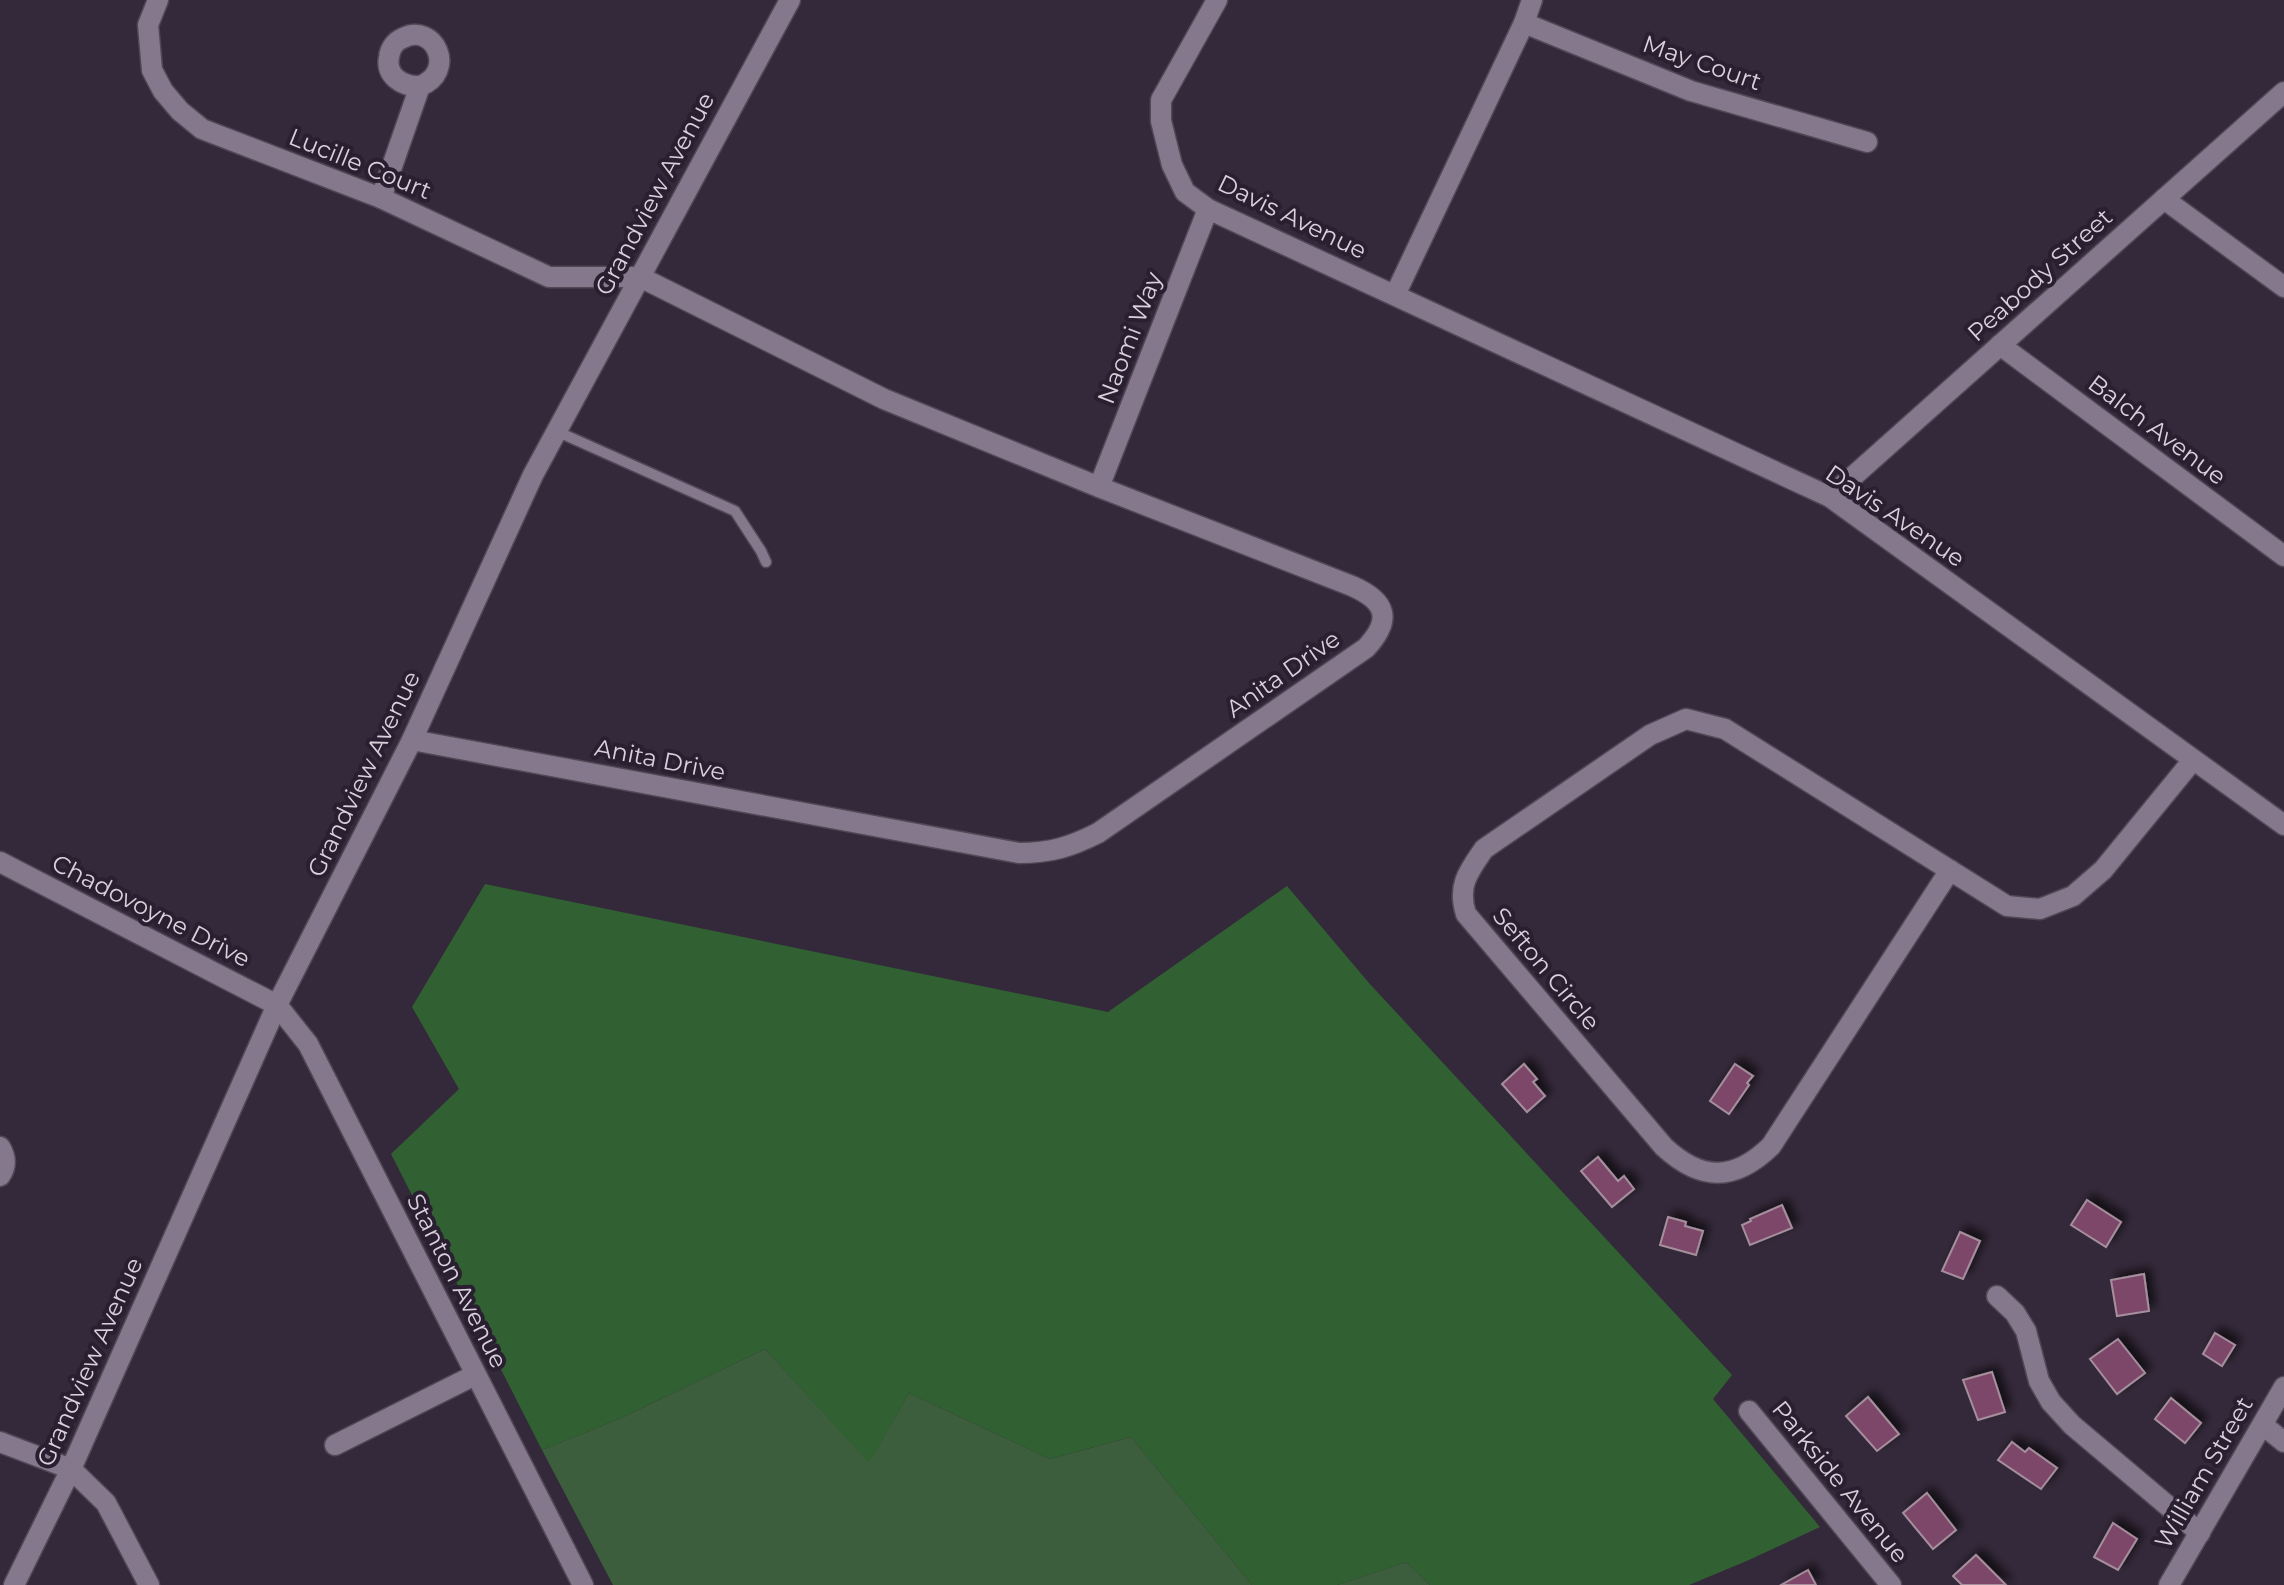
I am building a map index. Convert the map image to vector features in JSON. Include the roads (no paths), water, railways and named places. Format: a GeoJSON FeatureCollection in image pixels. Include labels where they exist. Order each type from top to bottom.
{"type":"FeatureCollection","features":[{"type":"Feature","properties":{"kind":"street","name":"Lucille Court"},"geometry":{"type":"LineString","coordinates":[[158,0],[148,25],[152,70],[163,91],[180,111],[202,129],[381,198],[549,277],[640,277]]}},
{"type":"Feature","properties":{"kind":"street","name":"Grandview Avenue"},"geometry":{"type":"LineString","coordinates":[[14,1585],[71,1469],[277,1005],[412,740],[533,475],[790,0]]}},
{"type":"Feature","properties":{"kind":"street","name":"Davis Avenue"},"geometry":{"type":"LineString","coordinates":[[1217,0],[1161,100],[1161,121],[1172,165],[1185,192],[1208,209],[1830,497],[2284,825]]}},
{"type":"Feature","properties":{"kind":"street"},"geometry":{"type":"LineString","coordinates":[[1395,295],[1524,23],[1532,0]]}},
{"type":"Feature","properties":{"kind":"street","name":"May Court"},"geometry":{"type":"LineString","coordinates":[[1524,23],[1691,91],[1867,142]]}},
{"type":"Feature","properties":{"kind":"street"},"geometry":{"type":"LineString","coordinates":[[381,198],[420,86]]}},
{"type":"Feature","properties":{"kind":"street","name":"Peabody Street"},"geometry":{"type":"LineString","coordinates":[[1830,497],[2284,92]]}},
{"type":"Feature","properties":{"kind":"street"},"geometry":{"type":"LineString","coordinates":[[2164,199],[2284,287]]}},
{"type":"Feature","properties":{"kind":"street","name":"Naomi Way"},"geometry":{"type":"LineString","coordinates":[[1099,487],[1208,209]]}},
{"type":"Feature","properties":{"kind":"street","name":"Anita Drive"},"geometry":{"type":"LineString","coordinates":[[412,740],[1019,853],[1043,853],[1072,847],[1098,833],[1366,648],[1378,634],[1382,621],[1380,605],[1370,594],[884,399],[640,277]]}},
{"type":"Feature","properties":{"kind":"street","name":"Balch Avenue"},"geometry":{"type":"LineString","coordinates":[[2000,345],[2284,556]]}},
{"type":"Feature","properties":{"kind":"street","name":"Sefton Circle"},"geometry":{"type":"LineString","coordinates":[[1950,870],[1771,1146],[1756,1161],[1737,1170],[1715,1174],[1693,1168],[1664,1147],[1466,914],[1461,898],[1469,870],[1484,849],[1650,735],[1686,719],[1725,729],[1950,870],[2007,906],[2040,909],[2073,896],[2103,870],[2193,760]]}},
{"type":"Feature","properties":{"kind":"street","name":"Chadovoyne Drive"},"geometry":{"type":"LineString","coordinates":[[0,862],[277,1005]]}},
{"type":"Feature","properties":{"kind":"street","name":"Stanton Avenue"},"geometry":{"type":"LineString","coordinates":[[277,1005],[308,1044],[583,1585]]}},
{"type":"Feature","properties":{"kind":"street"},"geometry":{"type":"LineString","coordinates":[[0,1147],[5,1164],[0,1176]]}},
{"type":"Feature","properties":{"kind":"street"},"geometry":{"type":"LineString","coordinates":[[1997,1296],[2015,1313],[2026,1331],[2039,1381],[2051,1402],[2072,1425],[2200,1533]]}},
{"type":"Feature","properties":{"kind":"street"},"geometry":{"type":"LineString","coordinates":[[335,1445],[475,1375]]}},
{"type":"Feature","properties":{"kind":"street","name":"William Street"},"geometry":{"type":"LineString","coordinates":[[2169,1585],[2284,1387]]}},
{"type":"Feature","properties":{"kind":"street","name":"Parkside Avenue"},"geometry":{"type":"LineString","coordinates":[[1749,1411],[1891,1585]]}},
{"type":"Feature","properties":{"kind":"street"},"geometry":{"type":"LineString","coordinates":[[2263,1425],[2284,1442]]}},
{"type":"Feature","properties":{"kind":"street"},"geometry":{"type":"LineString","coordinates":[[0,1442],[71,1469],[106,1503],[149,1585]]}},
{"type":"Feature","properties":{"kind":"lane"},"geometry":{"type":"LineString","coordinates":[[556,431],[735,511],[766,562]]}}]}
